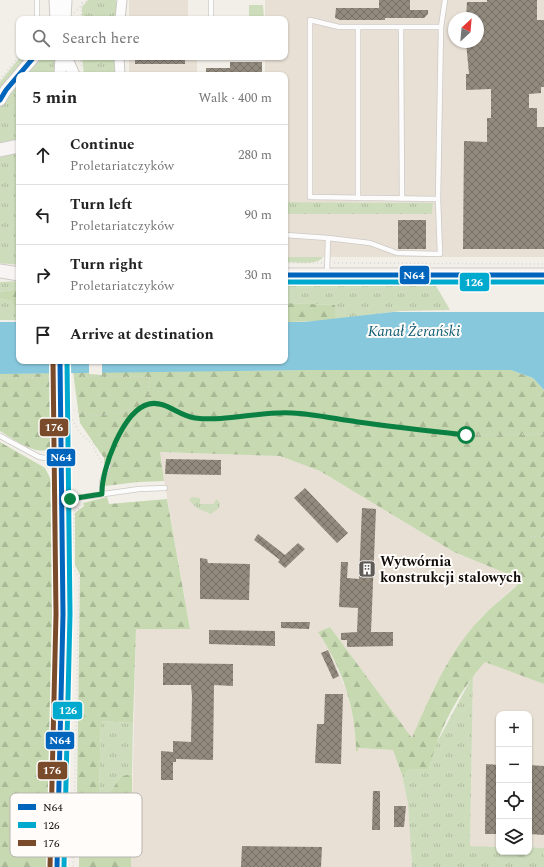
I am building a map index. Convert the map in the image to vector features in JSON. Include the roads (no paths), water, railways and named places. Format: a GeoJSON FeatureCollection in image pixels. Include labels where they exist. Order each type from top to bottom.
{"type":"FeatureCollection","features":[{"type":"Feature","properties":{"kind":"main road"},"geometry":{"type":"LineString","coordinates":[[0,150],[10,146],[16,146]]}},
{"type":"Feature","properties":{"kind":"main road"},"geometry":{"type":"LineString","coordinates":[[288,275],[327,269],[544,275]]}},
{"type":"Feature","properties":{"kind":"main road"},"geometry":{"type":"LineString","coordinates":[[0,271],[16,274]]}},
{"type":"Feature","properties":{"kind":"main road"},"geometry":{"type":"LineString","coordinates":[[0,279],[16,277]]}},
{"type":"Feature","properties":{"kind":"main road"},"geometry":{"type":"LineString","coordinates":[[58,793],[62,614],[61,460],[66,408],[60,364]]}},
{"type":"Feature","properties":{"kind":"main road"},"geometry":{"type":"LineString","coordinates":[[57,857],[57,867]]}},
{"type":"Feature","properties":{"kind":"street"},"geometry":{"type":"LineString","coordinates":[[55,0],[56,16]]}},
{"type":"Feature","properties":{"kind":"street"},"geometry":{"type":"LineString","coordinates":[[66,0],[68,16]]}},
{"type":"Feature","properties":{"kind":"street"},"geometry":{"type":"LineString","coordinates":[[120,16],[122,0]]}},
{"type":"Feature","properties":{"kind":"street"},"geometry":{"type":"LineString","coordinates":[[21,72],[31,60]]}},
{"type":"Feature","properties":{"kind":"street"},"geometry":{"type":"LineString","coordinates":[[60,72],[62,60]]}},
{"type":"Feature","properties":{"kind":"street"},"geometry":{"type":"LineString","coordinates":[[64,60],[77,72]]}},
{"type":"Feature","properties":{"kind":"street"},"geometry":{"type":"LineString","coordinates":[[119,60],[120,72]]}},
{"type":"Feature","properties":{"kind":"street"},"geometry":{"type":"LineString","coordinates":[[0,100],[16,78]]}},
{"type":"Feature","properties":{"kind":"lane"},"geometry":{"type":"LineString","coordinates":[[37,0],[37,16]]}},
{"type":"Feature","properties":{"kind":"lane"},"geometry":{"type":"LineString","coordinates":[[211,0],[211,16]]}},
{"type":"Feature","properties":{"kind":"lane"},"geometry":{"type":"LineString","coordinates":[[288,235],[370,243],[397,253],[440,254],[438,199],[441,27],[445,0]]}},
{"type":"Feature","properties":{"kind":"lane"},"geometry":{"type":"LineString","coordinates":[[438,199],[310,197],[310,20],[339,27],[441,27]]}},
{"type":"Feature","properties":{"kind":"lane"},"geometry":{"type":"LineString","coordinates":[[358,27],[358,198]]}},
{"type":"Feature","properties":{"kind":"lane"},"geometry":{"type":"LineString","coordinates":[[401,27],[402,199]]}},
{"type":"Feature","properties":{"kind":"lane"},"geometry":{"type":"LineString","coordinates":[[327,269],[328,238]]}},
{"type":"Feature","properties":{"kind":"lane"},"geometry":{"type":"LineString","coordinates":[[0,436],[38,457],[61,460]]}},
{"type":"Feature","properties":{"kind":"lane"},"geometry":{"type":"LineString","coordinates":[[102,494],[102,482],[108,465]]}},
{"type":"Feature","properties":{"kind":"lane"},"geometry":{"type":"LineString","coordinates":[[62,500],[139,489],[165,488]]}},
{"type":"Feature","properties":{"kind":"water","name":"Kanał Żerański"},"geometry":{"type":"Polygon","coordinates":[[[393,312],[544,312],[544,390],[533,378],[511,370],[308,370],[0,374],[0,322],[16,322],[16,364],[288,364],[288,322],[304,322],[393,312]]]}},
{"type":"Feature","properties":{"kind":"place","name":"Wytwórnia konstrukcji stalowych"},"geometry":{"type":"Point","coordinates":[367,569]}}]}
